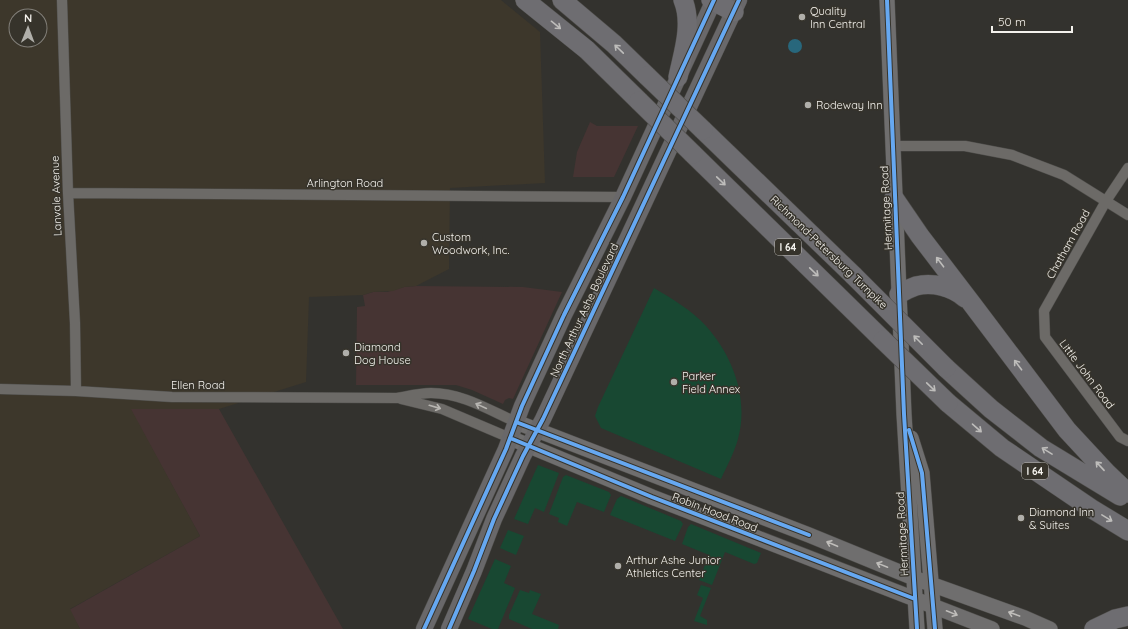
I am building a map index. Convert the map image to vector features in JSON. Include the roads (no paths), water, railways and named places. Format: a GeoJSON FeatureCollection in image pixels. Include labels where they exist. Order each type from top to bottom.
{"type":"FeatureCollection","features":[{"type":"Feature","properties":{"kind":"highway","name":"I 64"},"geometry":{"type":"LineString","coordinates":[[525,0],[587,50],[948,403],[1002,448],[1092,509],[1128,531]]}},
{"type":"Feature","properties":{"kind":"highway","name":"Richmond-Petersburg Turnpike"},"geometry":{"type":"LineString","coordinates":[[562,0],[614,44],[853,275],[946,368],[991,409],[1041,448],[1128,501]]}},
{"type":"Feature","properties":{"kind":"highway"},"geometry":{"type":"LineString","coordinates":[[678,77],[685,41],[687,19],[686,7],[683,0]]}},
{"type":"Feature","properties":{"kind":"highway"},"geometry":{"type":"LineString","coordinates":[[894,198],[920,236],[1068,430],[1106,472],[1128,493]]}},
{"type":"Feature","properties":{"kind":"highway"},"geometry":{"type":"LineString","coordinates":[[899,294],[916,286],[937,286],[958,292],[972,304]]}},
{"type":"Feature","properties":{"kind":"highway"},"geometry":{"type":"LineString","coordinates":[[1094,629],[1115,619],[1128,616]]}},
{"type":"Feature","properties":{"kind":"main road","name":"Hermitage Road"},"geometry":{"type":"LineString","coordinates":[[887,0],[904,414],[917,629]]}},
{"type":"Feature","properties":{"kind":"main road","name":"North Arthur Ashe Boulevard"},"geometry":{"type":"LineString","coordinates":[[424,629],[510,438],[522,406],[564,315],[623,197],[678,77],[726,3]]}},
{"type":"Feature","properties":{"kind":"main road","name":"North Arthur Ashe Boulevard"},"geometry":{"type":"LineString","coordinates":[[449,629],[494,519],[528,446],[544,418],[593,312],[726,3]]}},
{"type":"Feature","properties":{"kind":"main road"},"geometry":{"type":"LineString","coordinates":[[593,312],[603,274],[629,215],[627,202],[623,197]]}},
{"type":"Feature","properties":{"kind":"main road","name":"Hermitage Road"},"geometry":{"type":"LineString","coordinates":[[904,414],[922,473],[935,629]]}},
{"type":"Feature","properties":{"kind":"main road","name":"Robin Hood Road"},"geometry":{"type":"LineString","coordinates":[[516,422],[809,534],[914,578],[1025,618],[1050,629]]}},
{"type":"Feature","properties":{"kind":"main road","name":"Robin Hood Road"},"geometry":{"type":"LineString","coordinates":[[510,438],[652,496],[915,599],[934,605],[992,629]]}},
{"type":"Feature","properties":{"kind":"main road"},"geometry":{"type":"LineString","coordinates":[[652,496],[671,497],[702,508],[712,509],[722,501]]}},
{"type":"Feature","properties":{"kind":"street","name":"Lanvale Avenue"},"geometry":{"type":"LineString","coordinates":[[62,0],[68,193],[75,323],[76,391]]}},
{"type":"Feature","properties":{"kind":"street"},"geometry":{"type":"LineString","coordinates":[[892,146],[965,146],[1012,154],[1064,175],[1128,215]]}},
{"type":"Feature","properties":{"kind":"street","name":"Chatham Road"},"geometry":{"type":"LineString","coordinates":[[1045,337],[1044,311],[1106,201],[1128,168]]}},
{"type":"Feature","properties":{"kind":"street","name":"Arlington Road"},"geometry":{"type":"LineString","coordinates":[[68,193],[623,197]]}},
{"type":"Feature","properties":{"kind":"street","name":"Little John Road"},"geometry":{"type":"LineString","coordinates":[[1045,337],[1120,438],[1128,441]]}},
{"type":"Feature","properties":{"kind":"street","name":"Ellen Road"},"geometry":{"type":"LineString","coordinates":[[0,389],[76,391],[172,397],[397,398],[429,393],[449,395],[468,400],[516,422]]}},
{"type":"Feature","properties":{"kind":"street","name":"Ellen Road"},"geometry":{"type":"LineString","coordinates":[[397,398],[442,409],[510,438]]}},
{"type":"Feature","properties":{"kind":"water"},"geometry":{"type":"Polygon","coordinates":[[[792,39],[798,39],[802,43],[802,49],[798,53],[792,53],[788,49],[788,43],[792,39]]]}},
{"type":"Feature","properties":{"kind":"place","name":"Quality Inn Central"},"geometry":{"type":"Point","coordinates":[802,17]}},
{"type":"Feature","properties":{"kind":"place","name":"Rodeway Inn"},"geometry":{"type":"Point","coordinates":[808,105]}},
{"type":"Feature","properties":{"kind":"place","name":"Custom Woodwork, Inc."},"geometry":{"type":"Point","coordinates":[424,243]}},
{"type":"Feature","properties":{"kind":"place","name":"Diamond Dog House"},"geometry":{"type":"Point","coordinates":[346,353]}},
{"type":"Feature","properties":{"kind":"place","name":"Parker Field Annex"},"geometry":{"type":"Point","coordinates":[674,382]}},
{"type":"Feature","properties":{"kind":"place","name":"Diamond Inn & Suites"},"geometry":{"type":"Point","coordinates":[1021,518]}},
{"type":"Feature","properties":{"kind":"place","name":"Arthur Ashe Junior Athletics Center"},"geometry":{"type":"Point","coordinates":[618,566]}}]}
